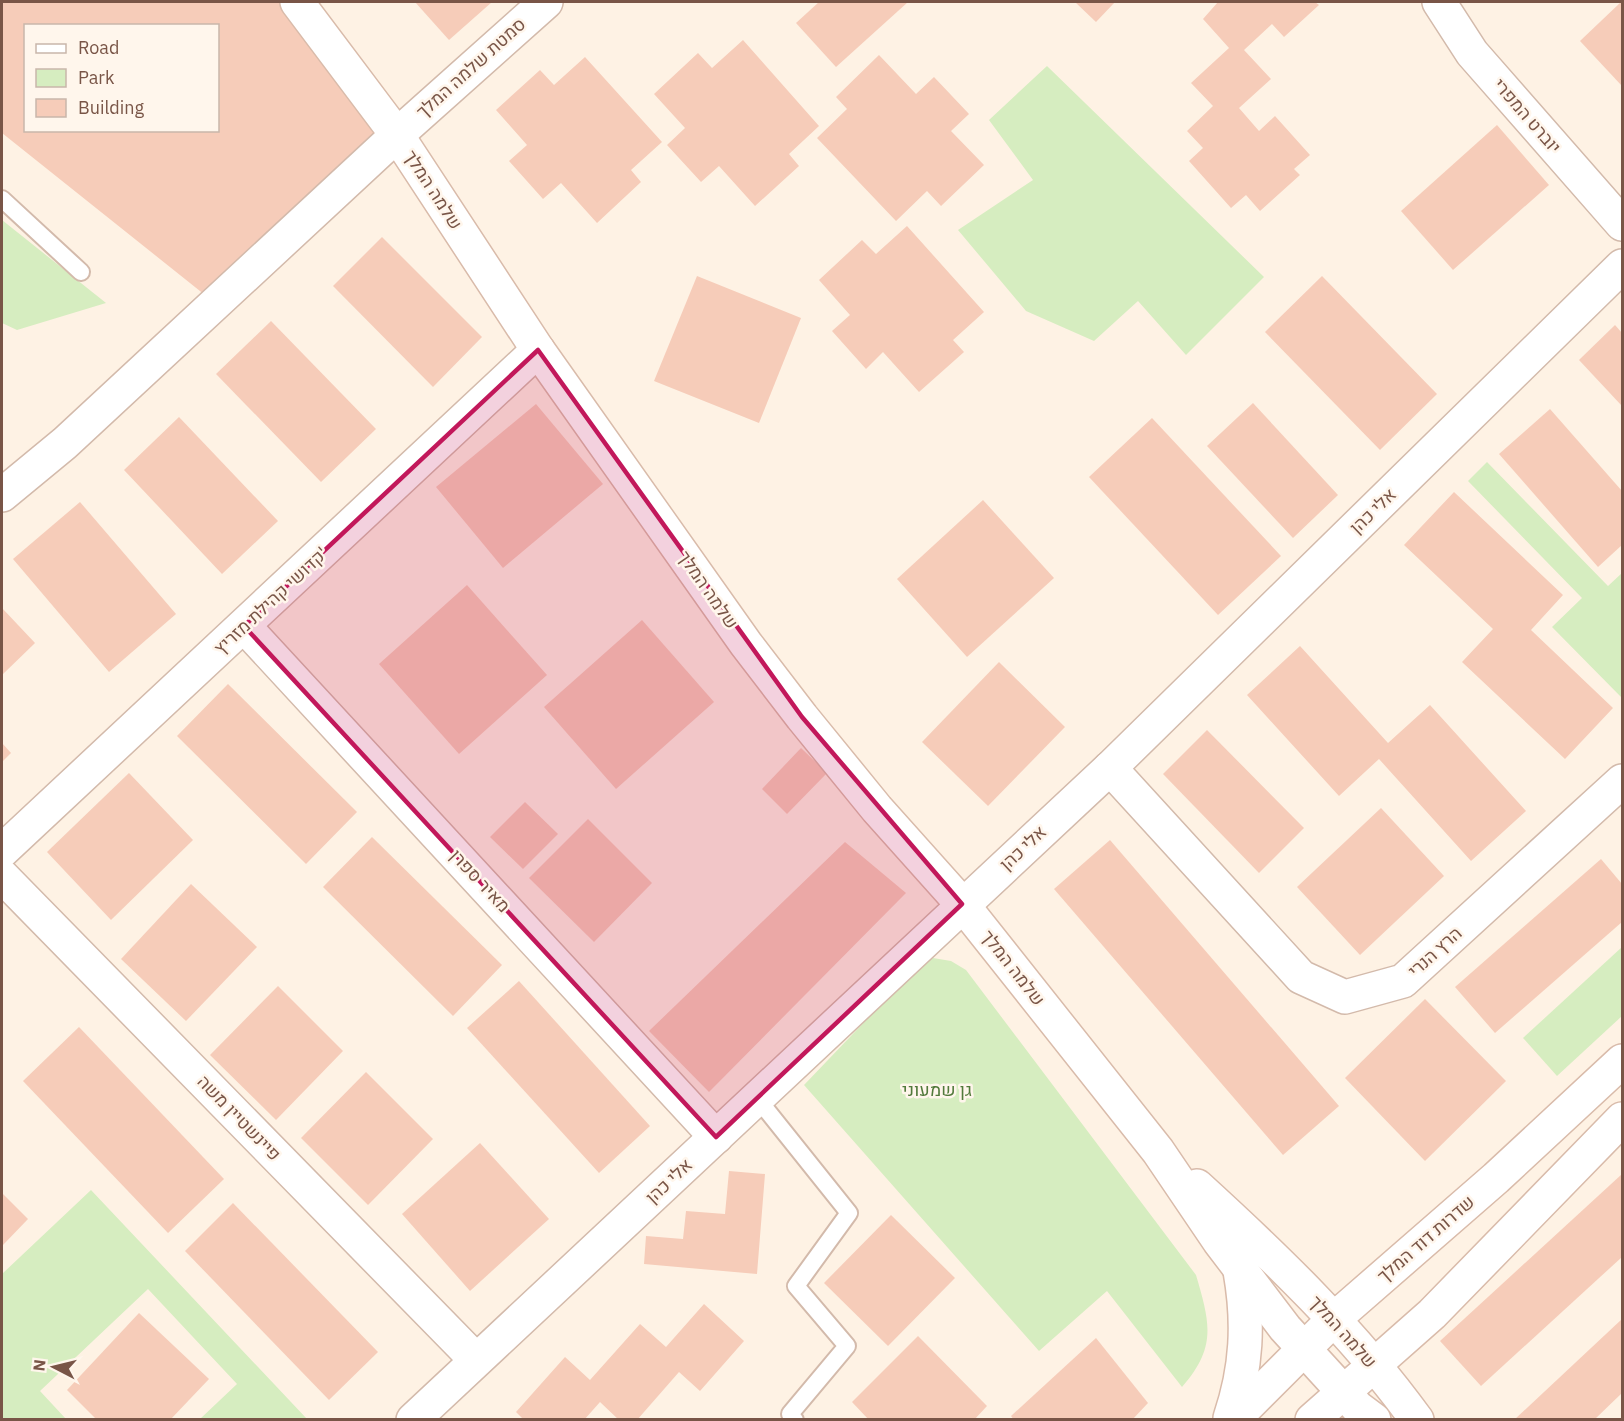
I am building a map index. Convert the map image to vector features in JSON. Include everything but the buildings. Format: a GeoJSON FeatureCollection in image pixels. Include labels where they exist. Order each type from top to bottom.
{"type":"FeatureCollection","features":[{"type":"Feature","properties":{"kind":"street","name":"שלמה המלך"},"geometry":{"type":"LineString","coordinates":[[297,2],[397,135],[538,350],[746,644],[877,809],[962,904],[1158,1151],[1239,1269],[1303,1349],[1343,1392],[1374,1419]]}},
{"type":"Feature","properties":{"kind":"street","name":"סמטת שלמה המלך"},"geometry":{"type":"LineString","coordinates":[[2,495],[65,443],[397,135],[546,2]]}},
{"type":"Feature","properties":{"kind":"street","name":"יוברט המפרי"},"geometry":{"type":"LineString","coordinates":[[1439,2],[1472,53],[1623,224]]}},
{"type":"Feature","properties":{"kind":"street","name":"אלי כהן"},"geometry":{"type":"LineString","coordinates":[[413,1419],[1110,768],[1623,266]]}},
{"type":"Feature","properties":{"kind":"street","name":"קדושי קהילת מזריץ'"},"geometry":{"type":"LineString","coordinates":[[2,851],[538,350]]}},
{"type":"Feature","properties":{"kind":"street","name":"מאיר ספרן"},"geometry":{"type":"LineString","coordinates":[[244,626],[716,1137]]}},
{"type":"Feature","properties":{"kind":"street","name":"הרץ הנרי"},"geometry":{"type":"LineString","coordinates":[[1110,768],[1301,977],[1345,997],[1403,981],[1623,781]]}},
{"type":"Feature","properties":{"kind":"street","name":"פיינשטיין משה"},"geometry":{"type":"LineString","coordinates":[[2,876],[476,1360]]}},
{"type":"Feature","properties":{"kind":"street","name":"שדרות דוד המלך"},"geometry":{"type":"LineString","coordinates":[[1231,1419],[1333,1320],[1455,1214],[1623,1061]]}},
{"type":"Feature","properties":{"kind":"street"},"geometry":{"type":"LineString","coordinates":[[1312,1419],[1458,1288],[1623,1119]]}},
{"type":"Feature","properties":{"kind":"street","name":"שלמה המלך"},"geometry":{"type":"LineString","coordinates":[[1158,1151],[1246,1231],[1333,1320],[1417,1419]]}},
{"type":"Feature","properties":{"kind":"street"},"geometry":{"type":"LineString","coordinates":[[1231,1419],[1241,1381],[1246,1348],[1245,1298],[1239,1269]]}},
{"type":"Feature","properties":{"kind":"lane"},"geometry":{"type":"LineString","coordinates":[[2,199],[81,272]]}},
{"type":"Feature","properties":{"kind":"lane"},"geometry":{"type":"LineString","coordinates":[[757,1098],[849,1213],[796,1286],[847,1346],[790,1414],[795,1419]]}},
{"type":"Feature","properties":{"kind":"highlighted area"},"geometry":{"type":"Polygon","coordinates":[[[538,350],[802,717],[962,904],[716,1137],[244,626],[538,350]]]}},
{"type":"Feature","properties":{"kind":"green space"},"geometry":{"type":"Polygon","coordinates":[[[1047,66],[1264,277],[1186,355],[1138,301],[1094,341],[1026,311],[958,230],[1033,180],[989,120],[1047,66]]]}},
{"type":"Feature","properties":{"kind":"green space"},"geometry":{"type":"Polygon","coordinates":[[[2,220],[106,303],[17,330],[2,323],[2,220]]]}},
{"type":"Feature","properties":{"kind":"green space"},"geometry":{"type":"Polygon","coordinates":[[[1487,462],[1608,586],[1622,573],[1622,698],[1552,627],[1582,598],[1468,481],[1487,462]]]}},
{"type":"Feature","properties":{"kind":"green space"},"geometry":{"type":"Polygon","coordinates":[[[1622,947],[1622,1016],[1557,1076],[1523,1038],[1622,947]]]}},
{"type":"Feature","properties":{"kind":"green space","name":"גן שמעוני"},"geometry":{"type":"Polygon","coordinates":[[[933,958],[951,961],[966,970],[1196,1275],[1207,1321],[1206,1347],[1193,1373],[1182,1387],[1107,1291],[1039,1351],[804,1085],[917,967],[933,958]]]}},
{"type":"Feature","properties":{"kind":"green space"},"geometry":{"type":"Polygon","coordinates":[[[91,1190],[307,1419],[200,1419],[237,1384],[148,1289],[40,1391],[66,1419],[2,1419],[2,1274],[91,1190]]]}}]}
